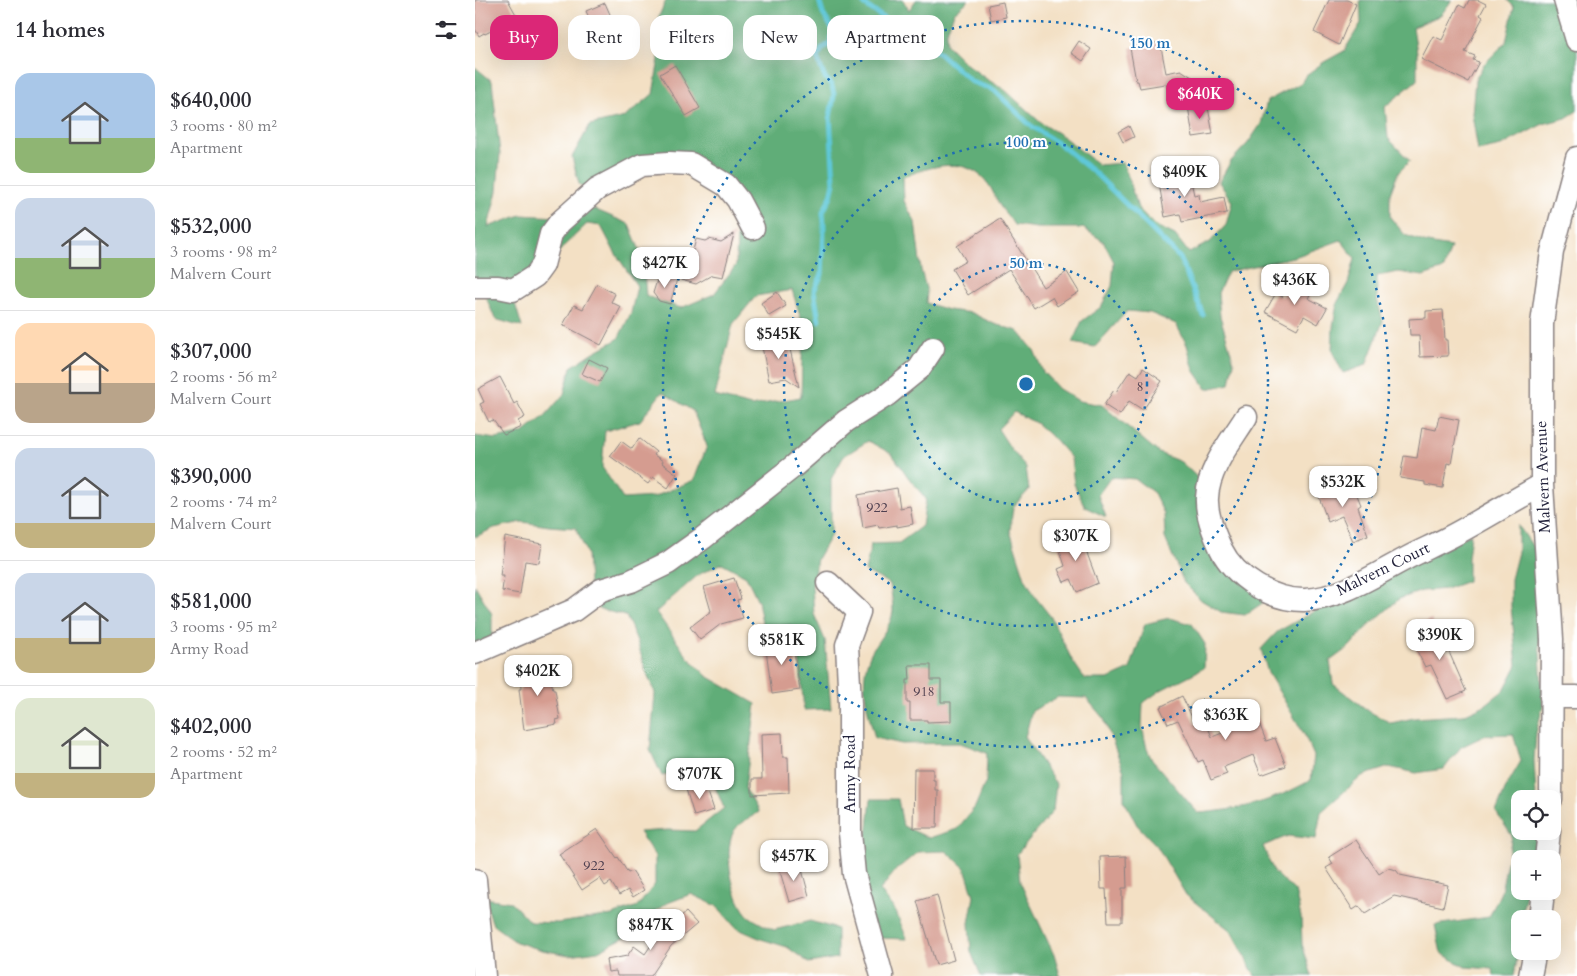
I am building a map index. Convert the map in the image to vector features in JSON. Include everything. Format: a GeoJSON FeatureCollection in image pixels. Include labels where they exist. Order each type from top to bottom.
{"type":"FeatureCollection","features":[{"type":"Feature","properties":{"kind":"street"},"geometry":{"type":"LineString","coordinates":[[1565,0],[1577,40]]}},
{"type":"Feature","properties":{"kind":"street","name":"Malvern Avenue"},"geometry":{"type":"LineString","coordinates":[[1551,790],[1551,630],[1542,485],[1542,324],[1552,252],[1577,158]]}},
{"type":"Feature","properties":{"kind":"street"},"geometry":{"type":"LineString","coordinates":[[475,287],[497,287],[513,290],[535,276],[543,265],[551,234],[560,222],[597,189],[642,165],[691,164],[726,185],[738,200],[753,228]]}},
{"type":"Feature","properties":{"kind":"street"},"geometry":{"type":"LineString","coordinates":[[475,654],[574,610],[601,590],[631,582],[668,563],[703,538],[794,466],[846,421],[887,395],[919,369],[933,348]]}},
{"type":"Feature","properties":{"kind":"street","name":"Malvern Court"},"geometry":{"type":"LineString","coordinates":[[1246,417],[1222,454],[1211,478],[1207,499],[1212,527],[1222,551],[1238,572],[1252,584],[1287,598],[1305,600],[1322,597],[1360,583],[1447,538],[1542,485]]}},
{"type":"Feature","properties":{"kind":"street","name":"Army Road"},"geometry":{"type":"LineString","coordinates":[[828,584],[859,612],[847,645],[850,704],[850,833],[853,874],[883,976]]}},
{"type":"Feature","properties":{"kind":"street"},"geometry":{"type":"LineString","coordinates":[[1551,696],[1577,697]]}},
{"type":"Feature","properties":{"kind":"street"},"geometry":{"type":"LineString","coordinates":[[475,880],[484,976]]}},
{"type":"Feature","properties":{"kind":"street"},"geometry":{"type":"LineString","coordinates":[[1530,976],[1533,960]]}},
{"type":"Feature","properties":{"kind":"green space"},"geometry":{"type":"Polygon","coordinates":[[[666,0],[903,0],[909,10],[916,0],[969,0],[954,13],[946,34],[947,45],[965,63],[1005,90],[1041,123],[1061,135],[1099,165],[1123,163],[1138,208],[1154,225],[1175,235],[1189,253],[1210,242],[1226,225],[1232,202],[1219,182],[1231,161],[1248,143],[1261,124],[1267,101],[1301,83],[1306,75],[1344,51],[1361,23],[1360,0],[1452,0],[1441,15],[1413,27],[1417,53],[1417,80],[1385,107],[1388,138],[1410,161],[1398,173],[1390,194],[1390,217],[1405,235],[1427,243],[1451,247],[1444,269],[1423,276],[1399,272],[1377,276],[1377,299],[1383,321],[1366,365],[1343,373],[1332,351],[1337,303],[1348,283],[1355,259],[1341,240],[1297,256],[1228,272],[1218,293],[1220,316],[1234,362],[1230,384],[1207,389],[1194,370],[1187,345],[1176,324],[1150,313],[1127,311],[1095,347],[1072,343],[1082,321],[1101,307],[1112,286],[1114,262],[1103,241],[1083,228],[1037,228],[1014,225],[1000,206],[989,185],[980,175],[960,166],[949,165],[926,169],[903,177],[904,201],[915,222],[921,270],[927,292],[926,303],[948,310],[972,313],[994,324],[1018,331],[1034,350],[1043,372],[1059,389],[1079,401],[1102,405],[1159,453],[1181,462],[1198,478],[1203,501],[1264,602],[1245,615],[1221,612],[1201,600],[1184,583],[1165,538],[1164,514],[1154,493],[1135,479],[1111,477],[1098,495],[1106,517],[1085,507],[1074,484],[1071,458],[1036,423],[1014,412],[998,429],[1026,467],[1029,490],[1013,507],[1010,531],[1025,578],[1036,598],[1051,617],[1072,660],[1085,679],[1108,679],[1130,669],[1145,624],[1169,618],[1192,624],[1205,644],[1204,668],[1161,690],[1143,703],[1142,726],[1147,749],[1152,760],[1198,813],[1229,810],[1257,803],[1284,794],[1311,780],[1314,756],[1304,734],[1268,673],[1261,649],[1277,632],[1318,609],[1471,534],[1468,581],[1446,589],[1422,591],[1399,599],[1364,630],[1349,647],[1330,661],[1333,684],[1370,712],[1391,723],[1414,718],[1463,715],[1485,705],[1504,690],[1517,665],[1511,607],[1511,579],[1518,552],[1518,525],[1534,548],[1543,706],[1536,733],[1534,760],[1536,790],[1511,790],[1511,834],[1496,812],[1507,785],[1521,761],[1513,734],[1486,735],[1461,747],[1444,769],[1416,773],[1389,767],[1362,776],[1321,812],[1316,839],[1288,836],[1263,846],[1274,872],[1295,891],[1301,917],[1302,944],[1312,976],[1255,976],[1231,931],[1186,895],[1157,846],[1137,825],[1124,800],[1124,772],[1104,719],[1086,698],[1058,697],[1032,711],[1025,737],[1056,784],[1053,811],[1017,854],[1020,882],[1055,957],[1060,976],[981,976],[971,952],[969,923],[974,896],[965,868],[946,851],[918,852],[897,869],[880,890],[896,912],[907,939],[879,938],[868,912],[863,856],[871,799],[898,799],[903,826],[929,838],[957,829],[975,807],[986,781],[987,753],[960,743],[902,744],[875,738],[865,697],[866,665],[892,617],[893,608],[890,584],[865,571],[871,544],[899,543],[922,526],[926,499],[892,454],[868,441],[844,456],[831,479],[831,535],[817,559],[812,586],[814,614],[825,640],[831,709],[804,710],[797,635],[790,625],[763,628],[758,601],[746,576],[722,563],[698,575],[656,612],[687,656],[707,676],[756,704],[745,788],[759,812],[737,827],[732,835],[729,846],[731,874],[738,900],[750,917],[774,930],[810,921],[837,929],[837,958],[809,963],[787,947],[761,939],[736,928],[717,906],[691,894],[665,904],[623,938],[598,951],[569,955],[542,950],[516,942],[493,925],[484,898],[511,902],[530,922],[558,923],[612,915],[638,906],[655,884],[655,856],[639,832],[695,831],[724,808],[713,782],[689,769],[662,776],[650,750],[655,693],[645,669],[637,641],[626,616],[599,609],[589,583],[587,554],[576,528],[522,522],[494,528],[475,537],[475,436],[496,439],[523,433],[545,416],[564,394],[571,367],[618,339],[631,313],[637,286],[614,251],[601,226],[587,224],[514,300],[522,327],[495,319],[484,292],[475,290],[475,67],[492,81],[500,154],[497,191],[488,227],[521,215],[559,217],[594,209],[629,224],[643,258],[646,296],[681,308],[714,294],[736,265],[737,229],[720,197],[690,176],[657,162],[596,200],[579,184],[572,157],[590,125],[625,117],[653,94],[659,60],[733,60],[733,15],[659,15],[666,0]],[[792,290],[756,296],[733,324],[715,396],[751,406],[801,397],[803,325],[792,290]],[[662,392],[640,421],[605,431],[602,467],[623,499],[654,497],[694,480],[707,446],[693,411],[662,392]]]}},
{"type":"Feature","properties":{"kind":"green space"},"geometry":{"type":"Polygon","coordinates":[[[1507,0],[1577,0],[1577,111],[1566,118],[1543,124],[1501,146],[1478,151],[1472,114],[1475,80],[1484,64],[1506,42],[1514,7],[1507,0]]]}},
{"type":"Feature","properties":{"kind":"green space"},"geometry":{"type":"Polygon","coordinates":[[[475,585],[492,614],[492,642],[475,644],[475,585]]]}},
{"type":"Feature","properties":{"kind":"green space"},"geometry":{"type":"Polygon","coordinates":[[[1511,840],[1536,840],[1535,850],[1511,850],[1511,900],[1525,900],[1522,910],[1511,910],[1511,960],[1517,960],[1514,976],[1494,976],[1493,969],[1465,967],[1441,953],[1435,925],[1489,917],[1501,892],[1511,840]]]}},
{"type":"Feature","properties":{"kind":"building"},"geometry":{"type":"Polygon","coordinates":[[[475,0],[508,0],[516,15],[490,15],[490,32],[479,36],[475,29],[475,0]]]}},
{"type":"Feature","properties":{"kind":"building"},"geometry":{"type":"Polygon","coordinates":[[[1329,0],[1347,0],[1356,4],[1339,45],[1314,32],[1329,0]]]}},
{"type":"Feature","properties":{"kind":"building"},"geometry":{"type":"Polygon","coordinates":[[[1469,0],[1478,0],[1486,4],[1480,15],[1483,17],[1465,52],[1475,56],[1473,60],[1479,62],[1468,82],[1421,59],[1433,36],[1442,40],[1459,5],[1465,8],[1469,0]]]}},
{"type":"Feature","properties":{"kind":"building"},"geometry":{"type":"Polygon","coordinates":[[[1003,2],[1006,17],[991,20],[988,5],[1003,2]]]}},
{"type":"Feature","properties":{"kind":"building"},"geometry":{"type":"Polygon","coordinates":[[[605,3],[610,15],[588,15],[586,11],[605,3]]]}},
{"type":"Feature","properties":{"kind":"building"},"geometry":{"type":"Polygon","coordinates":[[[1079,41],[1091,49],[1083,61],[1071,53],[1079,41]]]}},
{"type":"Feature","properties":{"kind":"building"},"geometry":{"type":"Polygon","coordinates":[[[1160,42],[1166,73],[1181,70],[1195,79],[1182,97],[1165,84],[1140,88],[1138,81],[1136,81],[1130,48],[1160,42]]]}},
{"type":"Feature","properties":{"kind":"building"},"geometry":{"type":"Polygon","coordinates":[[[675,65],[700,108],[686,116],[660,74],[675,65]]]}},
{"type":"Feature","properties":{"kind":"building"},"geometry":{"type":"Polygon","coordinates":[[[1207,102],[1213,134],[1193,137],[1188,106],[1207,102]]]}},
{"type":"Feature","properties":{"kind":"building"},"geometry":{"type":"Polygon","coordinates":[[[1129,126],[1134,137],[1123,142],[1118,132],[1129,126]]]}},
{"type":"Feature","properties":{"kind":"building"},"geometry":{"type":"Polygon","coordinates":[[[1174,164],[1177,184],[1191,181],[1194,195],[1199,194],[1200,202],[1224,197],[1227,213],[1182,222],[1180,214],[1165,217],[1156,167],[1174,164]]]}},
{"type":"Feature","properties":{"kind":"building"},"geometry":{"type":"Polygon","coordinates":[[[1000,219],[1043,287],[1067,272],[1079,292],[1057,306],[1052,297],[1034,308],[1009,269],[968,295],[952,269],[966,261],[957,246],[1000,219]]]}},
{"type":"Feature","properties":{"kind":"building"},"geometry":{"type":"Polygon","coordinates":[[[734,234],[723,277],[712,275],[696,284],[681,280],[685,261],[691,258],[696,239],[705,241],[709,239],[721,242],[734,234]]]}},
{"type":"Feature","properties":{"kind":"building"},"geometry":{"type":"Polygon","coordinates":[[[659,274],[677,279],[670,304],[659,301],[653,293],[659,274]]]}},
{"type":"Feature","properties":{"kind":"building"},"geometry":{"type":"Polygon","coordinates":[[[1293,278],[1308,287],[1305,292],[1310,295],[1308,298],[1327,308],[1318,324],[1304,316],[1297,329],[1265,312],[1276,293],[1282,297],[1293,278]]]}},
{"type":"Feature","properties":{"kind":"building"},"geometry":{"type":"Polygon","coordinates":[[[597,284],[615,294],[611,302],[621,307],[601,345],[563,325],[574,305],[583,309],[597,284]]]}},
{"type":"Feature","properties":{"kind":"building"},"geometry":{"type":"Polygon","coordinates":[[[777,292],[786,306],[769,316],[761,303],[777,292]]]}},
{"type":"Feature","properties":{"kind":"building"},"geometry":{"type":"Polygon","coordinates":[[[1443,310],[1448,356],[1420,357],[1419,335],[1410,335],[1409,319],[1426,318],[1426,311],[1443,310]]]}},
{"type":"Feature","properties":{"kind":"building"},"geometry":{"type":"Polygon","coordinates":[[[787,337],[799,387],[786,378],[769,381],[761,342],[787,337]]]}},
{"type":"Feature","properties":{"kind":"building"},"geometry":{"type":"Polygon","coordinates":[[[589,359],[607,368],[600,382],[582,374],[589,359]]]}},
{"type":"Feature","properties":{"kind":"building"},"geometry":{"type":"Polygon","coordinates":[[[1143,368],[1162,381],[1143,410],[1129,401],[1120,415],[1104,405],[1114,390],[1116,392],[1130,371],[1138,376],[1143,368]]]}},
{"type":"Feature","properties":{"kind":"building"},"geometry":{"type":"Polygon","coordinates":[[[500,377],[514,404],[517,402],[525,417],[518,421],[521,427],[504,435],[493,420],[489,422],[480,404],[484,402],[478,389],[500,377]]]}},
{"type":"Feature","properties":{"kind":"building"},"geometry":{"type":"Polygon","coordinates":[[[1439,416],[1459,420],[1451,464],[1447,463],[1443,488],[1425,485],[1425,482],[1400,478],[1404,456],[1417,458],[1422,427],[1436,430],[1439,416]]]}},
{"type":"Feature","properties":{"kind":"building"},"geometry":{"type":"Polygon","coordinates":[[[639,438],[656,452],[654,455],[663,461],[662,463],[677,474],[668,488],[653,477],[648,484],[610,456],[621,441],[632,449],[639,438]]]}},
{"type":"Feature","properties":{"kind":"building"},"geometry":{"type":"Polygon","coordinates":[[[1336,481],[1339,490],[1342,489],[1343,491],[1351,488],[1352,491],[1355,490],[1361,505],[1358,507],[1368,535],[1353,541],[1342,516],[1328,522],[1316,489],[1336,481]]]}},
{"type":"Feature","properties":{"kind":"building"},"geometry":{"type":"Polygon","coordinates":[[[897,488],[900,508],[910,506],[913,524],[879,528],[878,525],[863,528],[858,495],[897,488]]]}},
{"type":"Feature","properties":{"kind":"building"},"geometry":{"type":"Polygon","coordinates":[[[1076,531],[1079,538],[1081,537],[1098,583],[1077,592],[1071,579],[1064,582],[1058,569],[1065,566],[1056,538],[1076,531]]]}},
{"type":"Feature","properties":{"kind":"building"},"geometry":{"type":"Polygon","coordinates":[[[505,537],[542,544],[539,563],[525,561],[520,594],[502,591],[504,576],[500,576],[505,537]]]}},
{"type":"Feature","properties":{"kind":"building"},"geometry":{"type":"Polygon","coordinates":[[[734,578],[741,599],[737,600],[743,618],[721,624],[700,640],[690,627],[711,611],[704,587],[734,578]]]}},
{"type":"Feature","properties":{"kind":"building"},"geometry":{"type":"Polygon","coordinates":[[[1431,619],[1447,653],[1449,652],[1466,691],[1447,699],[1431,665],[1425,667],[1416,649],[1426,644],[1417,625],[1431,619]]]}},
{"type":"Feature","properties":{"kind":"building"},"geometry":{"type":"Polygon","coordinates":[[[792,638],[800,690],[772,694],[765,642],[792,638]]]}},
{"type":"Feature","properties":{"kind":"building"},"geometry":{"type":"Polygon","coordinates":[[[541,661],[543,670],[549,669],[560,719],[556,720],[557,724],[524,730],[519,689],[521,689],[520,674],[525,673],[524,664],[541,661]]]}},
{"type":"Feature","properties":{"kind":"building"},"geometry":{"type":"Polygon","coordinates":[[[909,665],[931,665],[931,680],[941,680],[941,702],[951,702],[951,721],[927,722],[927,720],[910,720],[910,703],[907,703],[907,680],[910,680],[909,665]]]}},
{"type":"Feature","properties":{"kind":"building"},"geometry":{"type":"Polygon","coordinates":[[[1182,696],[1195,724],[1205,720],[1212,737],[1243,725],[1236,708],[1251,702],[1266,741],[1275,738],[1286,766],[1261,775],[1253,755],[1224,767],[1227,774],[1211,780],[1203,760],[1198,762],[1178,720],[1168,724],[1160,707],[1182,696]]]}},
{"type":"Feature","properties":{"kind":"building"},"geometry":{"type":"Polygon","coordinates":[[[782,733],[783,757],[788,757],[789,793],[752,795],[752,779],[762,779],[761,734],[782,733]]]}},
{"type":"Feature","properties":{"kind":"building"},"geometry":{"type":"Polygon","coordinates":[[[914,769],[933,769],[935,790],[938,790],[937,828],[913,828],[914,769]]]}},
{"type":"Feature","properties":{"kind":"building"},"geometry":{"type":"Polygon","coordinates":[[[705,783],[714,810],[694,816],[686,789],[705,783]]]}},
{"type":"Feature","properties":{"kind":"building"},"geometry":{"type":"Polygon","coordinates":[[[597,829],[628,873],[632,871],[644,890],[633,897],[628,890],[619,895],[611,882],[605,886],[600,878],[582,890],[559,854],[597,829]]]}},
{"type":"Feature","properties":{"kind":"building"},"geometry":{"type":"Polygon","coordinates":[[[1356,840],[1379,874],[1388,868],[1396,870],[1400,875],[1448,885],[1443,907],[1394,896],[1365,914],[1359,906],[1353,910],[1326,868],[1333,864],[1329,857],[1356,840]]]}},
{"type":"Feature","properties":{"kind":"building"},"geometry":{"type":"Polygon","coordinates":[[[1126,856],[1127,888],[1122,888],[1122,922],[1108,922],[1106,889],[1101,889],[1100,857],[1126,856]]]}},
{"type":"Feature","properties":{"kind":"building"},"geometry":{"type":"Polygon","coordinates":[[[800,862],[809,896],[789,902],[779,868],[800,862]]]}},
{"type":"Feature","properties":{"kind":"building"},"geometry":{"type":"Polygon","coordinates":[[[937,895],[954,960],[936,965],[917,901],[937,895]]]}},
{"type":"Feature","properties":{"kind":"building"},"geometry":{"type":"Polygon","coordinates":[[[686,912],[697,924],[671,946],[651,976],[617,976],[616,971],[608,972],[606,960],[627,956],[634,946],[645,954],[658,935],[686,912]]]}},
{"type":"Feature","properties":{"kind":"waterway"},"geometry":{"type":"LineString","coordinates":[[819,0],[823,14],[833,30],[830,44],[823,48],[817,57],[824,76],[832,86],[834,95],[830,117],[834,183],[831,196],[823,212],[822,274],[814,291],[819,321]]}},
{"type":"Feature","properties":{"kind":"waterway"},"geometry":{"type":"LineString","coordinates":[[861,0],[865,5],[908,35],[919,50],[937,51],[972,82],[994,90],[1030,125],[1062,146],[1096,174],[1180,258],[1203,315]]}}]}
